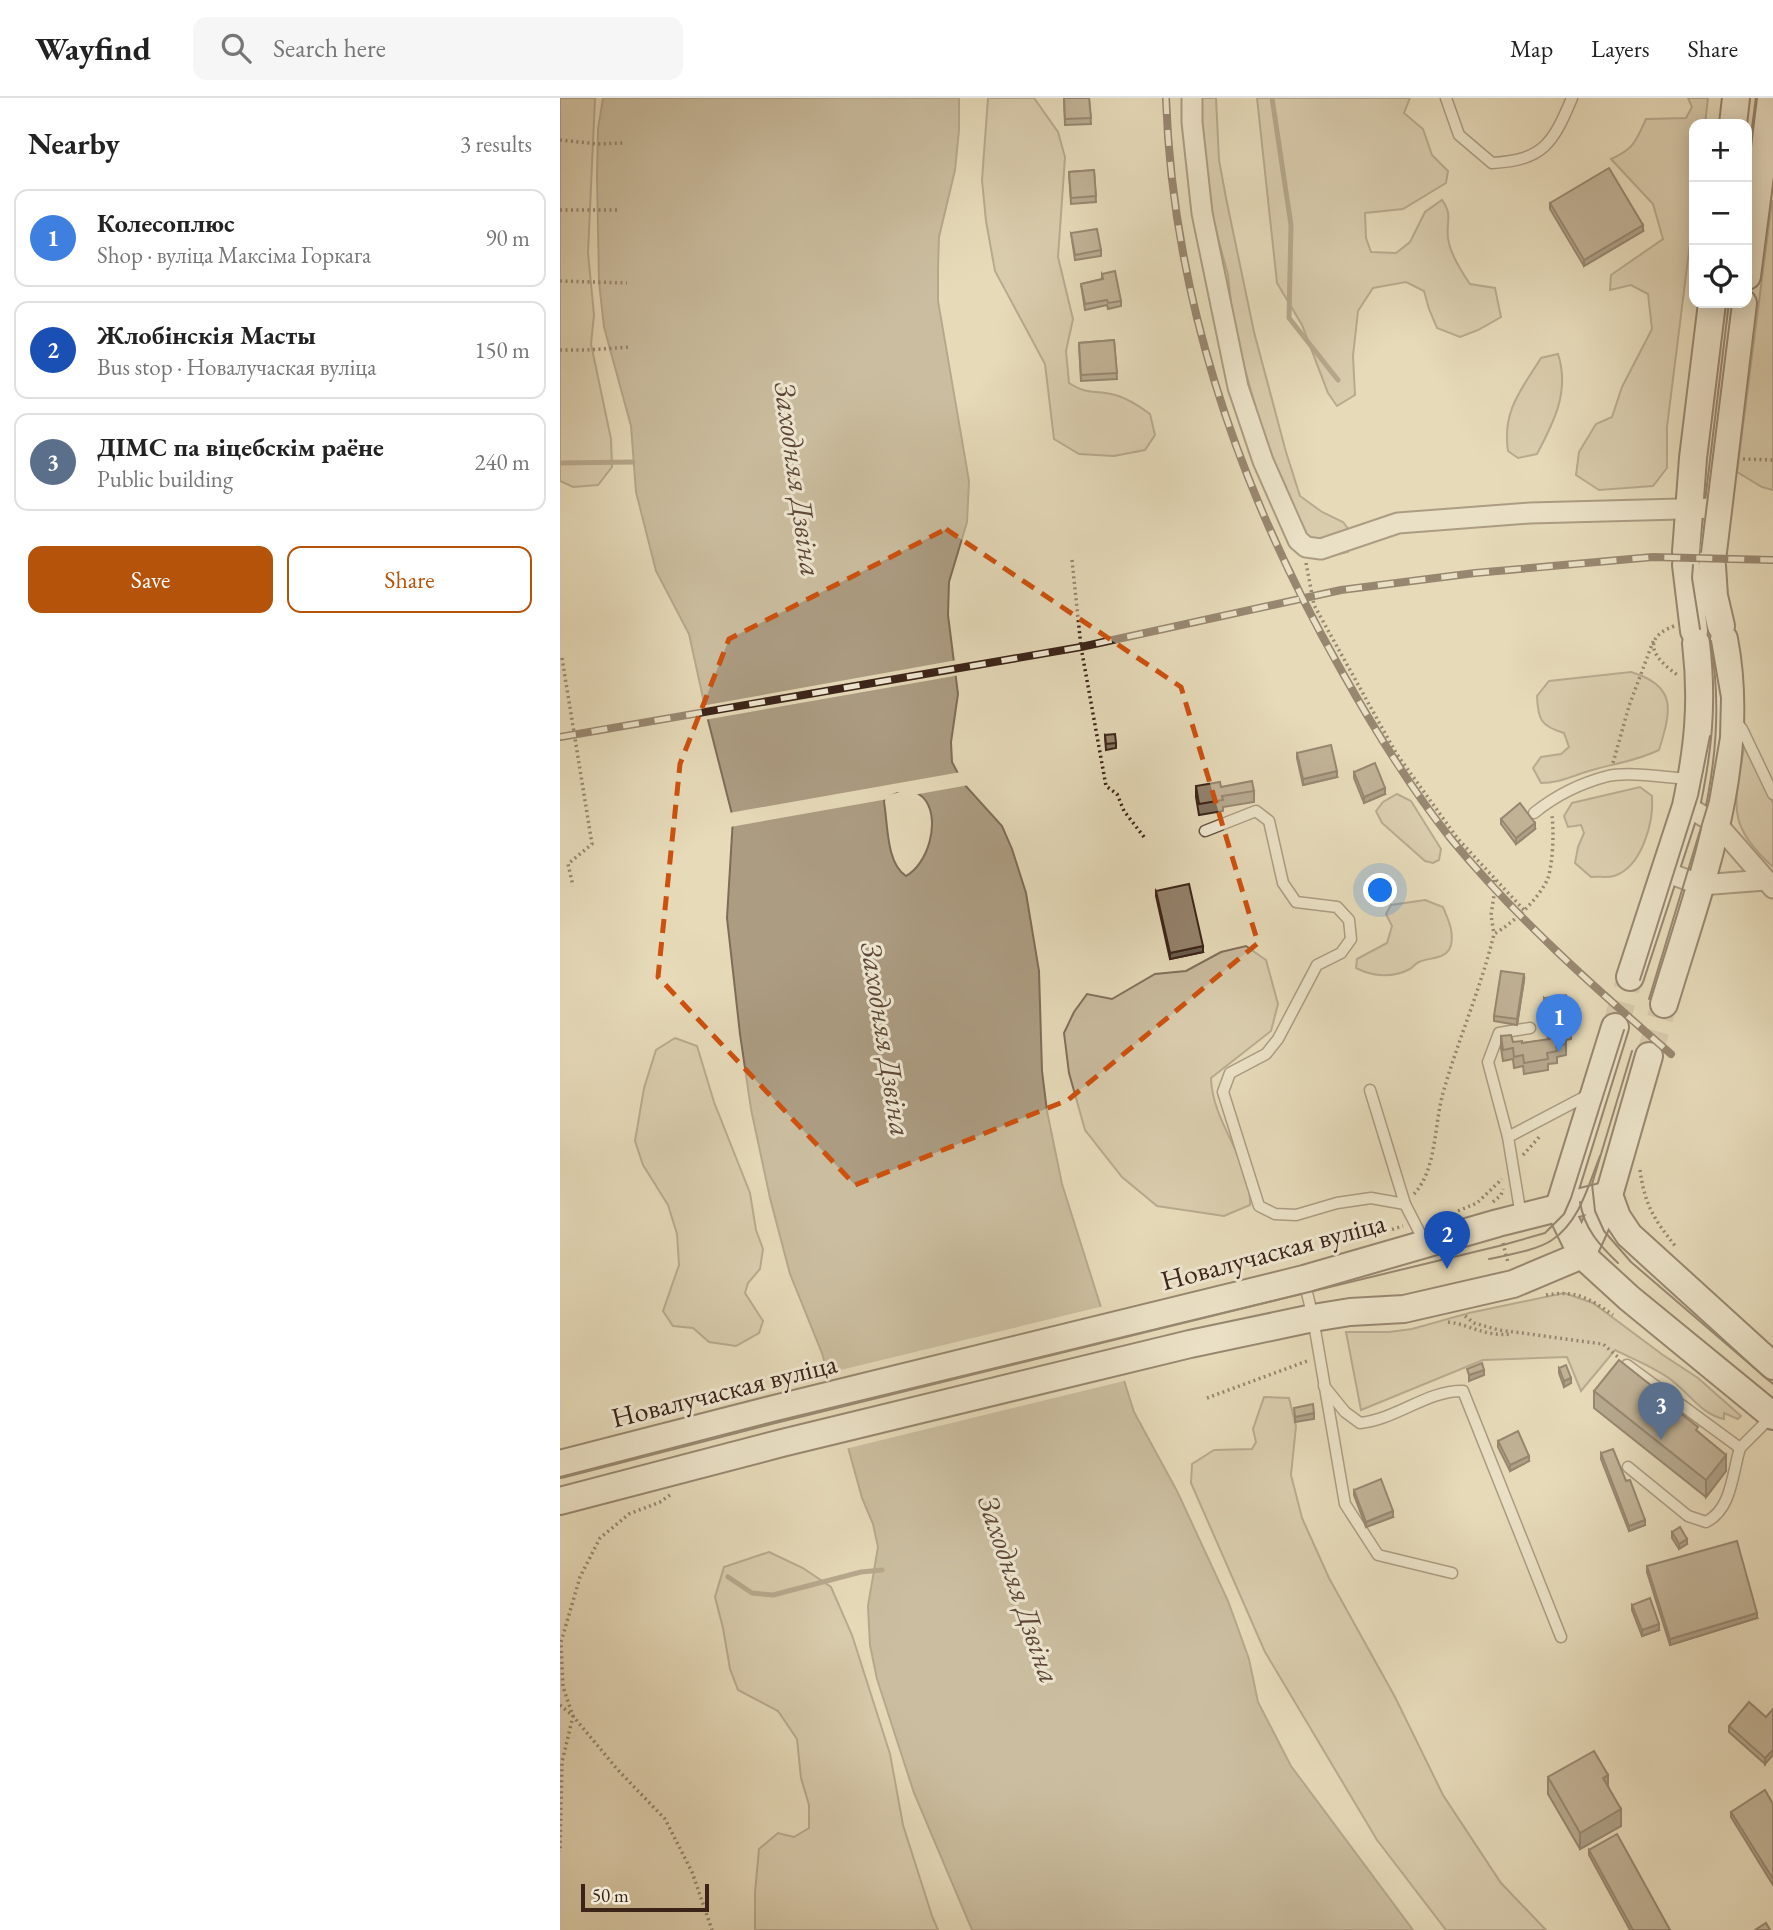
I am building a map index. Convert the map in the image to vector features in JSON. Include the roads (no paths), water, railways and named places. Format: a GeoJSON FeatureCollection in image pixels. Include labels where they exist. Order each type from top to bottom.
{"type":"FeatureCollection","features":[{"type":"Feature","properties":{"kind":"main road"},"geometry":{"type":"LineString","coordinates":[[1734,119],[1736,98]]}},
{"type":"Feature","properties":{"kind":"main road"},"geometry":{"type":"LineString","coordinates":[[1751,245],[1770,98]]}},
{"type":"Feature","properties":{"kind":"main road"},"geometry":{"type":"LineString","coordinates":[[1630,976],[1686,806],[1698,747],[1700,706],[1690,631],[1686,558],[1711,308]]}},
{"type":"Feature","properties":{"kind":"main road"},"geometry":{"type":"LineString","coordinates":[[1664,1003],[1701,885],[1717,824],[1730,757],[1731,694],[1714,596],[1712,559],[1742,308]]}},
{"type":"Feature","properties":{"kind":"main road"},"geometry":{"type":"LineString","coordinates":[[1615,1027],[1559,1207],[1582,1255],[1629,1298],[1773,1416]]}},
{"type":"Feature","properties":{"kind":"main road"},"geometry":{"type":"LineString","coordinates":[[560,1502],[782,1443],[1190,1344],[1313,1318],[1426,1305],[1513,1284],[1582,1255],[1609,1195],[1649,1056]]}},
{"type":"Feature","properties":{"kind":"main road"},"geometry":{"type":"LineString","coordinates":[[1609,1195],[1617,1217],[1629,1235],[1773,1366]]}},
{"type":"Feature","properties":{"kind":"main road","name":"Новалучаская вуліца"},"geometry":{"type":"LineString","coordinates":[[560,1464],[1304,1279],[1425,1243],[1609,1195]]}},
{"type":"Feature","properties":{"kind":"street"},"geometry":{"type":"LineString","coordinates":[[1192,98],[1202,213],[1238,387],[1263,461],[1298,540],[1306,547],[1321,549],[1398,523],[1530,513],[1717,508]]}},
{"type":"Feature","properties":{"kind":"street"},"geometry":{"type":"LineString","coordinates":[[1686,806],[1717,824],[1769,884]]}},
{"type":"Feature","properties":{"kind":"street"},"geometry":{"type":"LineString","coordinates":[[1663,871],[1701,885],[1769,884]]}},
{"type":"Feature","properties":{"kind":"lane"},"geometry":{"type":"LineString","coordinates":[[1446,98],[1459,135],[1492,163],[1518,161],[1544,149],[1560,127],[1572,98]]}},
{"type":"Feature","properties":{"kind":"lane"},"geometry":{"type":"LineString","coordinates":[[1731,715],[1742,729],[1773,794]]}},
{"type":"Feature","properties":{"kind":"lane"},"geometry":{"type":"LineString","coordinates":[[1764,778],[1773,767]]}},
{"type":"Feature","properties":{"kind":"lane"},"geometry":{"type":"LineString","coordinates":[[1534,813],[1550,800],[1609,776],[1691,779]]}},
{"type":"Feature","properties":{"kind":"lane"},"geometry":{"type":"LineString","coordinates":[[1205,831],[1256,811],[1269,821],[1283,883],[1296,902],[1338,907],[1349,920],[1351,939],[1341,953],[1317,965],[1278,1039],[1266,1054],[1230,1073],[1223,1092],[1259,1206],[1275,1214],[1296,1215],[1337,1203],[1371,1198],[1405,1204]]}},
{"type":"Feature","properties":{"kind":"lane"},"geometry":{"type":"LineString","coordinates":[[1522,1217],[1508,1137],[1488,1062],[1499,1033],[1530,1028]]}},
{"type":"Feature","properties":{"kind":"lane"},"geometry":{"type":"LineString","coordinates":[[1370,1090],[1405,1204],[1425,1243]]}},
{"type":"Feature","properties":{"kind":"lane"},"geometry":{"type":"LineString","coordinates":[[1508,1137],[1596,1090]]}},
{"type":"Feature","properties":{"kind":"lane"},"geometry":{"type":"LineString","coordinates":[[1304,1279],[1345,1504],[1378,1555],[1452,1573]]}},
{"type":"Feature","properties":{"kind":"lane"},"geometry":{"type":"LineString","coordinates":[[1627,1365],[1740,1448]]}},
{"type":"Feature","properties":{"kind":"lane"},"geometry":{"type":"LineString","coordinates":[[1324,1385],[1346,1412],[1360,1423],[1379,1421],[1448,1391],[1463,1391],[1561,1637]]}},
{"type":"Feature","properties":{"kind":"lane"},"geometry":{"type":"LineString","coordinates":[[1628,1467],[1688,1516],[1706,1522],[1718,1516],[1728,1495],[1740,1448],[1773,1416]]}},
{"type":"Feature","properties":{"kind":"water","name":"Заходняя Дзвіна"},"geometry":{"type":"Polygon","coordinates":[[[603,98],[959,98],[955,170],[939,237],[938,268],[938,301],[969,481],[967,522],[949,582],[948,615],[958,694],[951,742],[952,762],[963,783],[1002,826],[1026,893],[1039,971],[1042,1071],[1062,1184],[1134,1412],[1177,1491],[1228,1601],[1249,1659],[1258,1702],[1291,1766],[1413,1930],[972,1930],[914,1793],[877,1679],[870,1645],[868,1606],[878,1547],[873,1524],[862,1498],[822,1353],[790,1274],[751,1109],[727,918],[733,818],[689,634],[656,571],[636,492],[631,426],[604,327],[599,282],[598,129],[603,98]],[[907,789],[885,795],[884,802],[891,853],[899,870],[906,876],[926,853],[932,831],[930,810],[926,801],[907,789]]]}},
{"type":"Feature","properties":{"kind":"waterway"},"geometry":{"type":"LineString","coordinates":[[1272,98],[1291,225],[1289,318],[1338,380]]}},
{"type":"Feature","properties":{"kind":"waterway"},"geometry":{"type":"LineString","coordinates":[[560,463],[633,462]]}},
{"type":"Feature","properties":{"kind":"waterway"},"geometry":{"type":"LineString","coordinates":[[728,1577],[752,1593],[773,1595],[861,1572],[882,1570]]}},
{"type":"Feature","properties":{"kind":"tunnel"},"geometry":{"type":"LineString","coordinates":[[1615,1027],[1630,977]]}},
{"type":"Feature","properties":{"kind":"tunnel"},"geometry":{"type":"LineString","coordinates":[[1649,1056],[1664,1004]]}},
{"type":"Feature","properties":{"kind":"tram line"},"geometry":{"type":"LineString","coordinates":[[1752,139],[1757,98]]}},
{"type":"Feature","properties":{"kind":"tram line"},"geometry":{"type":"LineString","coordinates":[[1701,552],[1731,308]]}},
{"type":"Feature","properties":{"kind":"tram line"},"geometry":{"type":"LineString","coordinates":[[1693,565],[1692,578],[1700,629]]}},
{"type":"Feature","properties":{"kind":"tram line"},"geometry":{"type":"LineString","coordinates":[[1649,999],[1709,801],[1720,737],[1721,698],[1711,641]]}},
{"type":"Feature","properties":{"kind":"tram line"},"geometry":{"type":"LineString","coordinates":[[1640,980],[1698,796],[1710,736]]}},
{"type":"Feature","properties":{"kind":"tram line"},"geometry":{"type":"LineString","coordinates":[[560,1477],[777,1421],[1545,1233],[1564,1214],[1571,1198],[1624,1030]]}},
{"type":"Feature","properties":{"kind":"tram line"},"geometry":{"type":"LineString","coordinates":[[1632,1051],[1592,1184],[1595,1211],[1604,1231],[1631,1262],[1773,1384]]}},
{"type":"Feature","properties":{"kind":"tram line"},"geometry":{"type":"LineString","coordinates":[[1489,1259],[1539,1247],[1562,1232],[1582,1202],[1600,1156]]}},
{"type":"Feature","properties":{"kind":"tram line"},"geometry":{"type":"LineString","coordinates":[[1580,1202],[1593,1235],[1618,1263]]}},
{"type":"Feature","properties":{"kind":"railway"},"geometry":{"type":"LineString","coordinates":[[1166,98],[1171,174],[1182,249],[1198,322],[1244,465],[1272,535],[1305,603],[1379,735],[1406,778],[1451,839],[1529,924],[1671,1054]]}},
{"type":"Feature","properties":{"kind":"railway"},"geometry":{"type":"LineString","coordinates":[[560,737],[1081,647],[1341,590],[1475,573],[1653,557],[1773,560]]}},
{"type":"Feature","properties":{"kind":"place","name":"Колесоплюс"},"geometry":{"type":"Point","coordinates":[1559,1052]}},
{"type":"Feature","properties":{"kind":"place","name":"Жлобінскія Масты"},"geometry":{"type":"Point","coordinates":[1447,1269]}},
{"type":"Feature","properties":{"kind":"place","name":"ДІМС па віцебскім раёне"},"geometry":{"type":"Point","coordinates":[1661,1440]}}]}
